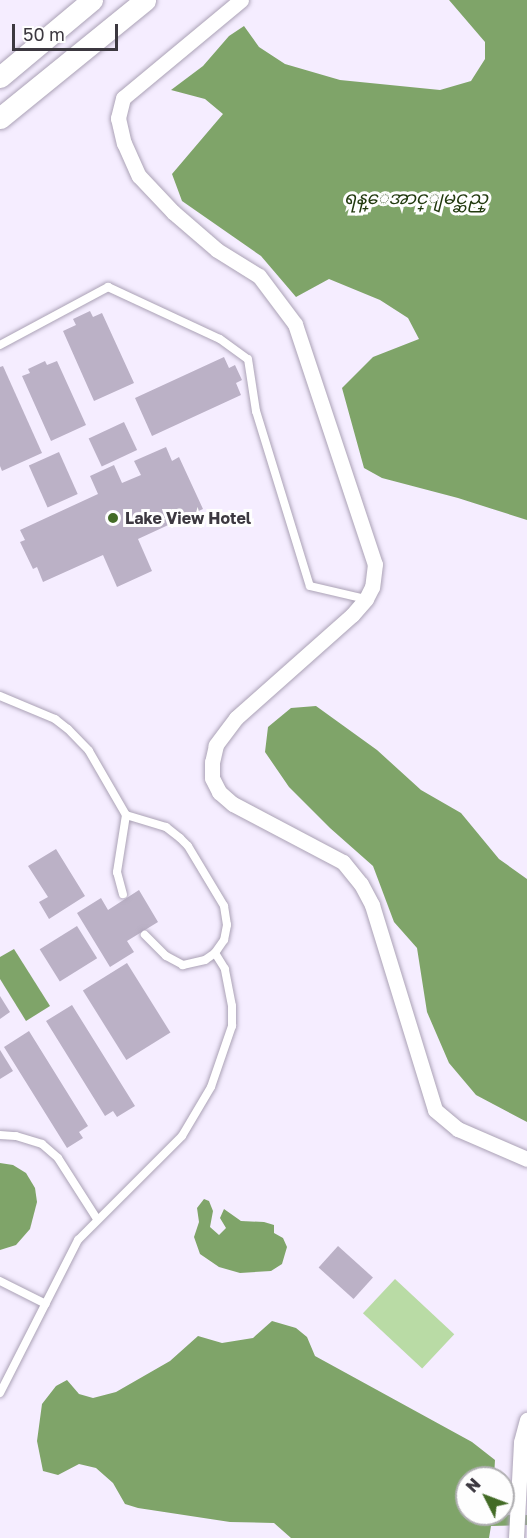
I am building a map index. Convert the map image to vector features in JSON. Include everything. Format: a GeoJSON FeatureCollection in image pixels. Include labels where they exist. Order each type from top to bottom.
{"type":"FeatureCollection","features":[{"type":"Feature","properties":{"kind":"main road"},"geometry":{"type":"LineString","coordinates":[[0,76],[92,0]]}},
{"type":"Feature","properties":{"kind":"main road"},"geometry":{"type":"LineString","coordinates":[[0,118],[146,0]]}},
{"type":"Feature","properties":{"kind":"street"},"geometry":{"type":"LineString","coordinates":[[241,0],[123,98],[118,118],[124,143],[139,176],[173,212],[217,250],[259,276],[295,324],[375,564],[372,587],[352,615],[236,718],[216,745],[212,762],[212,778],[219,792],[233,804],[343,862],[361,884],[372,904],[435,1110],[458,1129],[527,1159]]}},
{"type":"Feature","properties":{"kind":"street"},"geometry":{"type":"LineString","coordinates":[[517,1526],[521,1442],[527,1420]]}},
{"type":"Feature","properties":{"kind":"lane"},"geometry":{"type":"LineString","coordinates":[[0,345],[108,287],[220,339],[248,359],[256,411],[310,586],[366,598]]}},
{"type":"Feature","properties":{"kind":"lane"},"geometry":{"type":"LineString","coordinates":[[0,696],[32,708],[69,729],[89,751],[126,815],[117,872],[123,894]]}},
{"type":"Feature","properties":{"kind":"lane"},"geometry":{"type":"LineString","coordinates":[[126,815],[166,827],[188,846],[224,906],[225,933],[215,953],[205,960],[183,964],[166,956],[145,935]]}},
{"type":"Feature","properties":{"kind":"lane"},"geometry":{"type":"LineString","coordinates":[[0,1393],[68,1257],[98,1219],[182,1136],[211,1087],[224,1055],[232,1016],[225,969],[215,953]]}},
{"type":"Feature","properties":{"kind":"lane"},"geometry":{"type":"LineString","coordinates":[[0,1135],[16,1136],[42,1144],[58,1158],[98,1219]]}},
{"type":"Feature","properties":{"kind":"lane"},"geometry":{"type":"LineString","coordinates":[[0,1281],[46,1304]]}},
{"type":"Feature","properties":{"kind":"shaded area"},"geometry":{"type":"Polygon","coordinates":[[[395,1279],[454,1334],[422,1369],[363,1313],[395,1279]]]}},
{"type":"Feature","properties":{"kind":"water","name":"ရန္ေအာင္ျမင္ဆည္"},"geometry":{"type":"Polygon","coordinates":[[[449,0],[527,0],[527,520],[458,498],[382,478],[364,468],[342,388],[373,357],[419,339],[408,318],[380,300],[329,279],[296,297],[261,256],[182,201],[172,174],[223,114],[205,99],[171,90],[203,66],[229,36],[244,26],[259,47],[285,64],[340,80],[440,90],[471,81],[485,59],[485,42],[449,0]]]}},
{"type":"Feature","properties":{"kind":"water"},"geometry":{"type":"Polygon","coordinates":[[[316,706],[377,750],[421,790],[461,813],[499,859],[527,879],[527,1122],[476,1095],[449,1063],[427,1012],[417,948],[394,922],[373,866],[289,787],[265,752],[268,727],[291,708],[316,706]]]}},
{"type":"Feature","properties":{"kind":"water"},"geometry":{"type":"Polygon","coordinates":[[[14,949],[50,1006],[26,1021],[0,979],[0,957],[14,949]]]}},
{"type":"Feature","properties":{"kind":"water"},"geometry":{"type":"Polygon","coordinates":[[[0,1163],[13,1165],[26,1173],[35,1188],[37,1202],[30,1229],[16,1245],[0,1250],[0,1163]]]}},
{"type":"Feature","properties":{"kind":"water"},"geometry":{"type":"Polygon","coordinates":[[[204,1199],[209,1201],[213,1211],[210,1227],[219,1235],[226,1228],[220,1218],[224,1209],[241,1221],[274,1225],[274,1233],[283,1238],[287,1247],[282,1264],[271,1271],[240,1273],[219,1267],[200,1254],[194,1237],[199,1222],[197,1208],[204,1199]]]}},
{"type":"Feature","properties":{"kind":"water"},"geometry":{"type":"Polygon","coordinates":[[[272,1321],[296,1328],[307,1337],[315,1356],[472,1442],[495,1460],[495,1466],[455,1466],[455,1526],[491,1526],[489,1538],[291,1538],[274,1523],[230,1522],[125,1504],[113,1483],[96,1468],[79,1464],[58,1475],[43,1471],[37,1441],[42,1404],[56,1386],[67,1380],[79,1394],[93,1398],[116,1392],[170,1361],[198,1336],[222,1343],[253,1338],[272,1321]]]}},
{"type":"Feature","properties":{"kind":"water"},"geometry":{"type":"Polygon","coordinates":[[[515,1515],[527,1515],[527,1525],[515,1525],[515,1515]]]}},
{"type":"Feature","properties":{"kind":"building"},"geometry":{"type":"Polygon","coordinates":[[[90,311],[93,317],[102,313],[134,383],[94,401],[63,331],[76,325],[73,319],[90,311]]]}},
{"type":"Feature","properties":{"kind":"building"},"geometry":{"type":"Polygon","coordinates":[[[224,357],[229,368],[235,365],[242,380],[236,383],[241,395],[152,436],[135,398],[224,357]]]}},
{"type":"Feature","properties":{"kind":"building"},"geometry":{"type":"Polygon","coordinates":[[[45,361],[47,365],[57,361],[86,425],[51,441],[22,376],[30,373],[28,369],[45,361]]]}},
{"type":"Feature","properties":{"kind":"building"},"geometry":{"type":"Polygon","coordinates":[[[3,366],[42,453],[2,471],[0,466],[0,367],[3,366]]]}},
{"type":"Feature","properties":{"kind":"building"},"geometry":{"type":"Polygon","coordinates":[[[124,422],[137,450],[102,467],[89,438],[124,422]]]}},
{"type":"Feature","properties":{"kind":"building"},"geometry":{"type":"Polygon","coordinates":[[[166,447],[172,461],[179,457],[203,509],[138,539],[152,571],[117,587],[103,555],[43,582],[37,567],[33,569],[20,542],[25,540],[20,530],[98,494],[90,476],[114,465],[122,483],[141,475],[134,461],[166,447]]]}},
{"type":"Feature","properties":{"kind":"building"},"geometry":{"type":"Polygon","coordinates":[[[59,452],[78,494],[48,507],[29,465],[59,452]]]}},
{"type":"Feature","properties":{"kind":"building"},"geometry":{"type":"Polygon","coordinates":[[[56,849],[85,896],[49,919],[39,902],[48,897],[28,866],[56,849]]]}},
{"type":"Feature","properties":{"kind":"building"},"geometry":{"type":"Polygon","coordinates":[[[139,890],[158,922],[127,941],[134,952],[110,967],[77,913],[101,898],[108,910],[139,890]]]}},
{"type":"Feature","properties":{"kind":"building"},"geometry":{"type":"Polygon","coordinates":[[[77,926],[97,958],[60,982],[40,949],[77,926]]]}},
{"type":"Feature","properties":{"kind":"building"},"geometry":{"type":"Polygon","coordinates":[[[127,963],[170,1033],[126,1060],[83,991],[127,963]]]}},
{"type":"Feature","properties":{"kind":"building"},"geometry":{"type":"Polygon","coordinates":[[[0,996],[10,1012],[0,1019],[0,996]]]}},
{"type":"Feature","properties":{"kind":"building"},"geometry":{"type":"Polygon","coordinates":[[[72,1005],[135,1106],[117,1117],[113,1111],[105,1116],[46,1021],[72,1005]]]}},
{"type":"Feature","properties":{"kind":"building"},"geometry":{"type":"Polygon","coordinates":[[[29,1031],[88,1126],[79,1132],[83,1138],[67,1148],[4,1047],[29,1031]]]}},
{"type":"Feature","properties":{"kind":"building"},"geometry":{"type":"Polygon","coordinates":[[[0,1050],[13,1071],[0,1079],[0,1050]]]}},
{"type":"Feature","properties":{"kind":"building"},"geometry":{"type":"Polygon","coordinates":[[[338,1246],[373,1277],[354,1299],[319,1268],[338,1246]]]}},
{"type":"Feature","properties":{"kind":"place","name":"Lake View Hotel"},"geometry":{"type":"Point","coordinates":[113,518]}}]}
